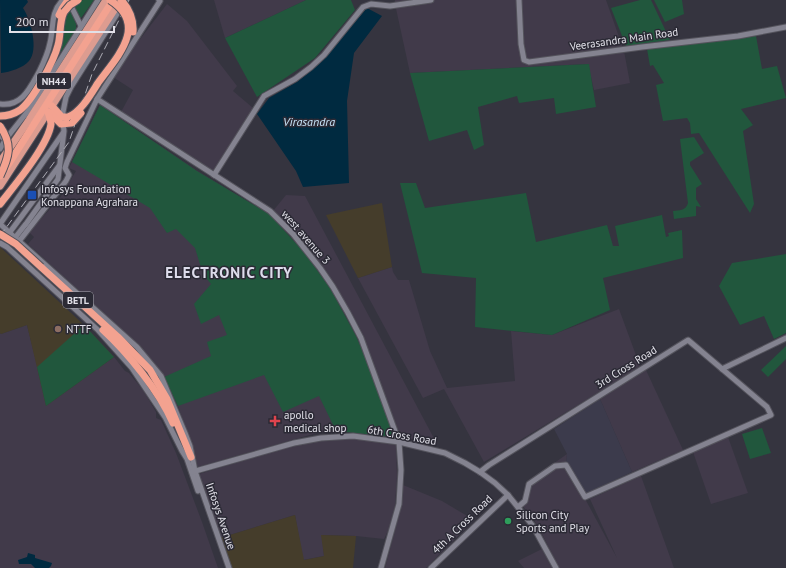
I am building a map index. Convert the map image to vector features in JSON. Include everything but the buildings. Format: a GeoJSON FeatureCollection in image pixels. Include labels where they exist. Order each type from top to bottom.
{"type":"FeatureCollection","features":[{"type":"Feature","properties":{"kind":"highway"},"geometry":{"type":"LineString","coordinates":[[32,87],[40,77],[49,60],[54,47],[58,18],[68,0]]}},
{"type":"Feature","properties":{"kind":"highway"},"geometry":{"type":"LineString","coordinates":[[0,116],[8,116],[21,109],[46,75],[58,47],[63,10],[78,0]]}},
{"type":"Feature","properties":{"kind":"highway","name":"NH44"},"geometry":{"type":"LineString","coordinates":[[0,162],[29,120],[106,0]]}},
{"type":"Feature","properties":{"kind":"highway"},"geometry":{"type":"LineString","coordinates":[[0,176],[111,0],[120,8],[126,17],[129,29],[126,42],[121,52],[86,100],[67,122]]}},
{"type":"Feature","properties":{"kind":"highway"},"geometry":{"type":"LineString","coordinates":[[67,122],[97,91],[130,43],[132,35],[132,21],[127,7],[121,0]]}},
{"type":"Feature","properties":{"kind":"highway","name":"NH44"},"geometry":{"type":"LineString","coordinates":[[0,186],[121,0]]}},
{"type":"Feature","properties":{"kind":"highway"},"geometry":{"type":"LineString","coordinates":[[50,109],[67,122]]}},
{"type":"Feature","properties":{"kind":"highway"},"geometry":{"type":"LineString","coordinates":[[0,204],[33,161],[41,147],[50,127],[50,109]]}},
{"type":"Feature","properties":{"kind":"highway"},"geometry":{"type":"LineString","coordinates":[[0,126],[7,138],[9,151],[8,158],[0,176]]}},
{"type":"Feature","properties":{"kind":"highway"},"geometry":{"type":"LineString","coordinates":[[0,234],[16,244],[112,338],[142,373],[171,418],[189,458]]}},
{"type":"Feature","properties":{"kind":"highway"},"geometry":{"type":"LineString","coordinates":[[0,239],[19,251],[40,268]]}},
{"type":"Feature","properties":{"kind":"highway","name":"BETL"},"geometry":{"type":"LineString","coordinates":[[40,268],[118,336],[150,370],[167,398],[189,458]]}},
{"type":"Feature","properties":{"kind":"street"},"geometry":{"type":"LineString","coordinates":[[0,104],[5,105],[17,102],[22,99],[32,87],[48,50],[55,10],[63,0]]}},
{"type":"Feature","properties":{"kind":"street"},"geometry":{"type":"LineString","coordinates":[[68,0],[81,26]]}},
{"type":"Feature","properties":{"kind":"street"},"geometry":{"type":"LineString","coordinates":[[0,150],[5,140],[28,112],[98,0]]}},
{"type":"Feature","properties":{"kind":"street"},"geometry":{"type":"LineString","coordinates":[[18,239],[25,224],[58,179],[67,122],[66,97],[126,0]]}},
{"type":"Feature","properties":{"kind":"street"},"geometry":{"type":"LineString","coordinates":[[7,247],[18,239],[68,179],[68,173],[65,168],[67,162],[98,99],[160,1],[159,0]]}},
{"type":"Feature","properties":{"kind":"street"},"geometry":{"type":"LineString","coordinates":[[214,175],[264,96],[311,67],[324,54],[362,7],[371,4],[390,6],[430,0]]}},
{"type":"Feature","properties":{"kind":"street","name":"Veerasandra Main Road"},"geometry":{"type":"LineString","coordinates":[[519,0],[521,44],[524,60],[529,62],[738,36],[786,27]]}},
{"type":"Feature","properties":{"kind":"street","name":"west avenue 3"},"geometry":{"type":"LineString","coordinates":[[98,99],[270,211],[293,234],[333,287],[361,338],[399,442],[401,470],[399,504],[382,568]]}},
{"type":"Feature","properties":{"kind":"street"},"geometry":{"type":"LineString","coordinates":[[67,122],[0,224],[137,347],[154,367],[163,381],[190,446],[189,458]]}},
{"type":"Feature","properties":{"kind":"street"},"geometry":{"type":"LineString","coordinates":[[0,135],[5,140]]}},
{"type":"Feature","properties":{"kind":"street"},"geometry":{"type":"LineString","coordinates":[[10,232],[59,166]]}},
{"type":"Feature","properties":{"kind":"street"},"geometry":{"type":"LineString","coordinates":[[0,243],[7,247],[98,330],[123,358],[158,404],[182,451],[189,458]]}},
{"type":"Feature","properties":{"kind":"street"},"geometry":{"type":"LineString","coordinates":[[722,369],[786,338]]}},
{"type":"Feature","properties":{"kind":"street","name":"3rd Cross Road"},"geometry":{"type":"LineString","coordinates":[[480,472],[688,340],[767,407],[771,415],[585,497],[566,466],[555,466],[529,484],[525,501],[518,507]]}},
{"type":"Feature","properties":{"kind":"street","name":"6th Cross Road"},"geometry":{"type":"LineString","coordinates":[[193,472],[294,443],[321,438],[353,436],[399,442],[445,453],[480,472],[508,495],[532,526],[556,568]]}},
{"type":"Feature","properties":{"kind":"street","name":"Infosys Avenue"},"geometry":{"type":"LineString","coordinates":[[189,458],[227,568]]}},
{"type":"Feature","properties":{"kind":"street","name":"4th A Cross Road"},"geometry":{"type":"LineString","coordinates":[[431,568],[508,495]]}},
{"type":"Feature","properties":{"kind":"shaded area"},"geometry":{"type":"Polygon","coordinates":[[[214,0],[306,0],[225,38],[214,0]]]}},
{"type":"Feature","properties":{"kind":"shaded area"},"geometry":{"type":"Polygon","coordinates":[[[395,0],[606,0],[624,51],[630,83],[594,90],[588,64],[410,73],[395,0]]]}},
{"type":"Feature","properties":{"kind":"shaded area"},"geometry":{"type":"Polygon","coordinates":[[[167,4],[187,21],[237,86],[233,91],[253,108],[213,172],[121,112],[133,90],[113,77],[133,46],[134,47],[167,4]]]}},
{"type":"Feature","properties":{"kind":"shaded area"},"geometry":{"type":"Polygon","coordinates":[[[100,105],[197,171],[269,214],[303,251],[330,288],[356,336],[394,437],[341,431],[320,432],[198,467],[178,406],[164,377],[151,359],[125,333],[28,244],[34,237],[29,232],[60,198],[76,171],[69,168],[100,105]]]}},
{"type":"Feature","properties":{"kind":"shaded area"},"geometry":{"type":"Polygon","coordinates":[[[286,195],[305,196],[437,444],[401,437],[362,338],[334,286],[273,211],[286,195]]]}},
{"type":"Feature","properties":{"kind":"shaded area"},"geometry":{"type":"Polygon","coordinates":[[[382,203],[392,267],[358,278],[326,215],[382,203]]]}},
{"type":"Feature","properties":{"kind":"shaded area","name":"NTTF"},"geometry":{"type":"Polygon","coordinates":[[[0,247],[84,325],[114,357],[46,406],[27,325],[1,334],[0,333],[0,247]]]}},
{"type":"Feature","properties":{"kind":"shaded area"},"geometry":{"type":"Polygon","coordinates":[[[392,267],[398,280],[409,280],[430,351],[447,388],[515,381],[511,331],[552,335],[619,309],[640,366],[484,462],[444,389],[423,398],[358,278],[392,267]]]}},
{"type":"Feature","properties":{"kind":"shaded area"},"geometry":{"type":"Polygon","coordinates":[[[27,325],[47,405],[114,357],[143,390],[156,412],[156,418],[161,420],[176,453],[218,568],[0,568],[0,333],[1,334],[27,325]]]}},
{"type":"Feature","properties":{"kind":"shaded area"},"geometry":{"type":"Polygon","coordinates":[[[646,370],[683,450],[632,472],[600,399],[646,370]]]}},
{"type":"Feature","properties":{"kind":"shaded area"},"geometry":{"type":"Polygon","coordinates":[[[600,399],[632,472],[583,495],[566,465],[567,454],[554,429],[600,399]]]}},
{"type":"Feature","properties":{"kind":"shaded area"},"geometry":{"type":"Polygon","coordinates":[[[728,437],[748,493],[711,504],[693,452],[728,437]]]}},
{"type":"Feature","properties":{"kind":"shaded area"},"geometry":{"type":"Polygon","coordinates":[[[353,438],[396,445],[397,477],[395,506],[389,529],[384,539],[322,535],[324,556],[303,560],[295,515],[220,538],[199,474],[295,445],[321,440],[353,438]]]}},
{"type":"Feature","properties":{"kind":"shaded area"},"geometry":{"type":"Polygon","coordinates":[[[567,454],[566,466],[617,558],[590,499],[641,476],[674,568],[559,568],[538,526],[522,505],[529,481],[567,454]]]}},
{"type":"Feature","properties":{"kind":"shaded area"},"geometry":{"type":"Polygon","coordinates":[[[403,485],[442,501],[474,520],[426,568],[385,568],[400,512],[403,485]]]}},
{"type":"Feature","properties":{"kind":"shaded area"},"geometry":{"type":"Polygon","coordinates":[[[295,515],[304,560],[324,556],[321,535],[356,536],[353,568],[231,568],[220,538],[295,515]]]}},
{"type":"Feature","properties":{"kind":"shaded area"},"geometry":{"type":"Polygon","coordinates":[[[542,549],[552,568],[524,568],[518,561],[542,549]]]}},
{"type":"Feature","properties":{"kind":"green space"},"geometry":{"type":"Polygon","coordinates":[[[83,0],[94,0],[81,18],[73,5],[83,0]]]}},
{"type":"Feature","properties":{"kind":"green space"},"geometry":{"type":"Polygon","coordinates":[[[306,0],[351,0],[355,10],[315,58],[257,97],[225,38],[306,0]]]}},
{"type":"Feature","properties":{"kind":"green space"},"geometry":{"type":"Polygon","coordinates":[[[640,0],[651,0],[670,40],[626,46],[611,8],[640,0]]]}},
{"type":"Feature","properties":{"kind":"green space"},"geometry":{"type":"Polygon","coordinates":[[[654,0],[682,0],[684,14],[665,22],[654,0]]]}},
{"type":"Feature","properties":{"kind":"green space"},"geometry":{"type":"Polygon","coordinates":[[[70,9],[76,24],[76,30],[61,52],[65,15],[70,9]]]}},
{"type":"Feature","properties":{"kind":"green space"},"geometry":{"type":"Polygon","coordinates":[[[756,36],[762,69],[777,66],[786,98],[741,109],[753,125],[743,131],[754,204],[750,213],[699,133],[691,134],[690,123],[687,118],[663,121],[656,85],[664,83],[653,65],[650,66],[647,49],[756,36]]]}},
{"type":"Feature","properties":{"kind":"green space"},"geometry":{"type":"Polygon","coordinates":[[[589,64],[596,107],[556,114],[554,98],[519,103],[517,96],[478,107],[484,145],[474,150],[467,130],[429,141],[410,73],[589,64]]]}},
{"type":"Feature","properties":{"kind":"green space"},"geometry":{"type":"Polygon","coordinates":[[[100,105],[197,171],[269,214],[303,251],[330,288],[356,336],[371,371],[394,437],[336,431],[319,396],[283,412],[264,375],[178,406],[164,377],[211,356],[207,342],[227,335],[219,315],[201,324],[194,304],[211,284],[203,274],[195,248],[176,229],[167,233],[150,208],[72,162],[100,105]]]}},
{"type":"Feature","properties":{"kind":"green space"},"geometry":{"type":"Polygon","coordinates":[[[694,137],[704,153],[690,162],[690,165],[702,184],[696,188],[696,199],[701,207],[696,206],[696,216],[674,219],[673,211],[684,209],[688,203],[680,139],[694,137]]]}},
{"type":"Feature","properties":{"kind":"green space"},"geometry":{"type":"Polygon","coordinates":[[[400,183],[416,183],[425,208],[526,193],[536,242],[607,225],[613,246],[619,246],[615,226],[662,215],[666,237],[669,236],[668,233],[682,230],[683,258],[603,278],[610,310],[552,335],[475,327],[476,278],[422,273],[400,183]]]}},
{"type":"Feature","properties":{"kind":"green space"},"geometry":{"type":"Polygon","coordinates":[[[786,254],[786,333],[774,339],[764,316],[740,325],[719,286],[732,263],[786,254]]]}},
{"type":"Feature","properties":{"kind":"green space"},"geometry":{"type":"Polygon","coordinates":[[[84,325],[114,357],[46,406],[37,367],[84,325]]]}},
{"type":"Feature","properties":{"kind":"green space"},"geometry":{"type":"Polygon","coordinates":[[[786,346],[786,359],[768,377],[761,370],[786,346]]]}},
{"type":"Feature","properties":{"kind":"green space"},"geometry":{"type":"Polygon","coordinates":[[[762,428],[771,453],[750,459],[742,434],[762,428]]]}},
{"type":"Feature","properties":{"kind":"water"},"geometry":{"type":"Polygon","coordinates":[[[0,0],[27,0],[28,2],[23,8],[29,20],[34,43],[32,56],[29,61],[16,69],[1,73],[0,0]]]}},
{"type":"Feature","properties":{"kind":"water","name":"Virasandra"},"geometry":{"type":"Polygon","coordinates":[[[367,8],[382,16],[354,53],[347,101],[349,183],[303,187],[296,171],[257,114],[269,98],[297,82],[319,64],[367,8]]]}},
{"type":"Feature","properties":{"kind":"water"},"geometry":{"type":"Polygon","coordinates":[[[28,553],[35,555],[35,558],[52,563],[51,566],[49,568],[35,568],[31,564],[19,564],[18,560],[27,557],[28,553]]]}},
{"type":"Feature","properties":{"kind":"railway"},"geometry":{"type":"LineString","coordinates":[[0,236],[69,142],[92,74],[129,0]]}},
{"type":"Feature","properties":{"kind":"place","name":"Infosys Foundation Konappana Agrahara"},"geometry":{"type":"Point","coordinates":[32,195]}},
{"type":"Feature","properties":{"kind":"place","name":"NTTF"},"geometry":{"type":"Point","coordinates":[58,329]}},
{"type":"Feature","properties":{"kind":"place","name":"apollo medical shop"},"geometry":{"type":"Point","coordinates":[275,421]}},
{"type":"Feature","properties":{"kind":"place","name":"Silicon City Sports and Play"},"geometry":{"type":"Point","coordinates":[508,521]}},
{"type":"Feature","properties":{"kind":"district","name":"ELECTRONIC CITY"},"geometry":{"type":"Point","coordinates":[229,272]}}]}
